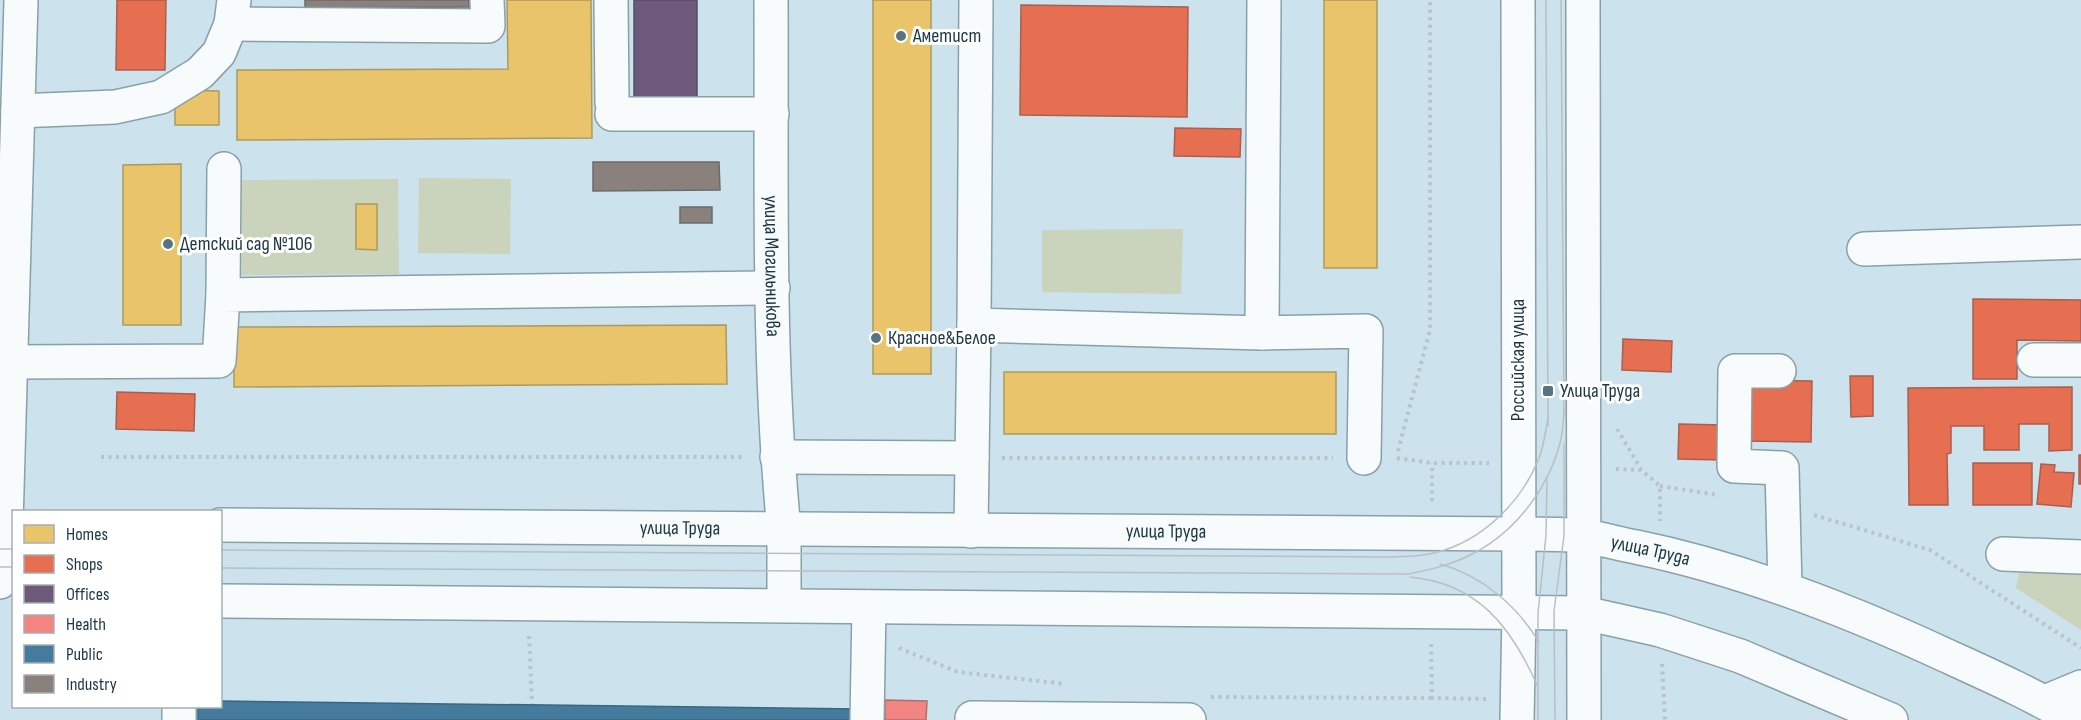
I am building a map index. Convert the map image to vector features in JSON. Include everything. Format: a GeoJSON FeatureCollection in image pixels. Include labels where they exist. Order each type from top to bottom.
{"type":"FeatureCollection","features":[{"type":"Feature","properties":{"kind":"main road"},"geometry":{"type":"LineString","coordinates":[[0,582],[7,524],[21,0]]}},
{"type":"Feature","properties":{"kind":"main road"},"geometry":{"type":"LineString","coordinates":[[18,111],[115,107],[161,97],[200,73],[219,53],[232,12],[488,26],[487,0]]}},
{"type":"Feature","properties":{"kind":"main road"},"geometry":{"type":"LineString","coordinates":[[611,0],[612,109],[772,114]]}},
{"type":"Feature","properties":{"kind":"main road","name":"улица Могильникова"},"geometry":{"type":"LineString","coordinates":[[771,0],[773,288],[777,457],[784,530],[784,605]]}},
{"type":"Feature","properties":{"kind":"main road"},"geometry":{"type":"LineString","coordinates":[[971,531],[976,0]]}},
{"type":"Feature","properties":{"kind":"main road"},"geometry":{"type":"LineString","coordinates":[[1262,333],[1264,0]]}},
{"type":"Feature","properties":{"kind":"main road","name":"Российская улица"},"geometry":{"type":"LineString","coordinates":[[1518,0],[1518,720]]}},
{"type":"Feature","properties":{"kind":"main road"},"geometry":{"type":"LineString","coordinates":[[1583,0],[1584,720]]}},
{"type":"Feature","properties":{"kind":"main road"},"geometry":{"type":"LineString","coordinates":[[11,362],[219,361],[223,295],[224,169]]}},
{"type":"Feature","properties":{"kind":"main road"},"geometry":{"type":"LineString","coordinates":[[1864,249],[2081,242]]}},
{"type":"Feature","properties":{"kind":"main road"},"geometry":{"type":"LineString","coordinates":[[223,295],[773,288]]}},
{"type":"Feature","properties":{"kind":"main road"},"geometry":{"type":"LineString","coordinates":[[974,325],[1262,333],[1366,331],[1364,458]]}},
{"type":"Feature","properties":{"kind":"main road"},"geometry":{"type":"LineString","coordinates":[[2034,360],[2081,360]]}},
{"type":"Feature","properties":{"kind":"main road"},"geometry":{"type":"LineString","coordinates":[[1779,371],[1735,371],[1734,466],[1782,468],[1785,588]]}},
{"type":"Feature","properties":{"kind":"main road"},"geometry":{"type":"LineString","coordinates":[[777,457],[972,458]]}},
{"type":"Feature","properties":{"kind":"main road","name":"улица Труда"},"geometry":{"type":"LineString","coordinates":[[222,525],[1584,536],[1661,552],[1785,588],[1886,627],[2045,702],[2075,720]]}},
{"type":"Feature","properties":{"kind":"main road"},"geometry":{"type":"LineString","coordinates":[[2002,554],[2081,557]]}},
{"type":"Feature","properties":{"kind":"main road"},"geometry":{"type":"LineString","coordinates":[[222,601],[784,605],[869,621],[1584,612],[1660,630],[1740,656],[1891,720]]}},
{"type":"Feature","properties":{"kind":"main road"},"geometry":{"type":"LineString","coordinates":[[867,720],[869,621]]}},
{"type":"Feature","properties":{"kind":"main road"},"geometry":{"type":"LineString","coordinates":[[2045,702],[2081,687]]}},
{"type":"Feature","properties":{"kind":"main road"},"geometry":{"type":"LineString","coordinates":[[972,720],[972,718],[1047,717],[1199,708]]}},
{"type":"Feature","properties":{"kind":"path"},"geometry":{"type":"LineString","coordinates":[[101,458],[777,457]]}},
{"type":"Feature","properties":{"kind":"path"},"geometry":{"type":"LineString","coordinates":[[1396,458],[1432,463]]}},
{"type":"Feature","properties":{"kind":"path"},"geometry":{"type":"LineString","coordinates":[[1660,486],[1727,496]]}},
{"type":"Feature","properties":{"kind":"path"},"geometry":{"type":"LineString","coordinates":[[1782,505],[1930,550],[2081,648]]}},
{"type":"Feature","properties":{"kind":"path"},"geometry":{"type":"LineString","coordinates":[[869,621],[958,672],[1071,685]]}},
{"type":"Feature","properties":{"kind":"path"},"geometry":{"type":"LineString","coordinates":[[528,628],[532,704]]}},
{"type":"Feature","properties":{"kind":"path"},"geometry":{"type":"LineString","coordinates":[[1199,708],[1432,698]]}},
{"type":"Feature","properties":{"kind":"green space"},"geometry":{"type":"Polygon","coordinates":[[[419,178],[511,179],[510,254],[418,253],[419,178]]]}},
{"type":"Feature","properties":{"kind":"green space"},"geometry":{"type":"Polygon","coordinates":[[[398,179],[399,274],[242,275],[241,180],[398,179]]]}},
{"type":"Feature","properties":{"kind":"green space"},"geometry":{"type":"Polygon","coordinates":[[[1183,229],[1181,294],[1042,292],[1042,230],[1183,229]]]}},
{"type":"Feature","properties":{"kind":"green space"},"geometry":{"type":"Polygon","coordinates":[[[2020,568],[2081,571],[2081,630],[2016,588],[2020,568]]]}},
{"type":"Feature","properties":{"kind":"building: Homes"},"geometry":{"type":"Polygon","coordinates":[[[507,0],[591,0],[592,138],[237,140],[237,70],[508,69],[507,0]]]}},
{"type":"Feature","properties":{"kind":"building: Homes"},"geometry":{"type":"Polygon","coordinates":[[[873,0],[931,0],[931,374],[873,374],[873,0]]]}},
{"type":"Feature","properties":{"kind":"building: Homes"},"geometry":{"type":"Polygon","coordinates":[[[1324,0],[1377,0],[1377,268],[1324,268],[1324,0]]]}},
{"type":"Feature","properties":{"kind":"building: Homes"},"geometry":{"type":"Polygon","coordinates":[[[175,90],[219,91],[219,125],[175,125],[175,90]]]}},
{"type":"Feature","properties":{"kind":"building: Homes"},"geometry":{"type":"Polygon","coordinates":[[[181,164],[181,325],[123,325],[123,165],[181,164]]]}},
{"type":"Feature","properties":{"kind":"building: Homes"},"geometry":{"type":"Polygon","coordinates":[[[356,204],[377,204],[377,250],[356,249],[356,204]]]}},
{"type":"Feature","properties":{"kind":"building: Homes"},"geometry":{"type":"Polygon","coordinates":[[[726,325],[727,384],[234,387],[234,327],[726,325]]]}},
{"type":"Feature","properties":{"kind":"building: Homes"},"geometry":{"type":"Polygon","coordinates":[[[1004,372],[1336,372],[1336,434],[1004,434],[1004,372]]]}},
{"type":"Feature","properties":{"kind":"building: Shops"},"geometry":{"type":"Polygon","coordinates":[[[117,0],[166,0],[165,70],[116,70],[117,0]]]}},
{"type":"Feature","properties":{"kind":"building: Shops"},"geometry":{"type":"Polygon","coordinates":[[[1021,5],[1188,7],[1187,117],[1020,115],[1021,5]]]}},
{"type":"Feature","properties":{"kind":"building: Shops"},"geometry":{"type":"Polygon","coordinates":[[[1175,128],[1241,129],[1240,157],[1174,156],[1175,128]]]}},
{"type":"Feature","properties":{"kind":"building: Shops"},"geometry":{"type":"Polygon","coordinates":[[[1973,299],[2081,300],[2081,341],[2017,340],[2017,379],[1973,379],[1973,299]]]}},
{"type":"Feature","properties":{"kind":"building: Shops"},"geometry":{"type":"Polygon","coordinates":[[[1623,339],[1672,341],[1671,372],[1622,370],[1623,339]]]}},
{"type":"Feature","properties":{"kind":"building: Shops"},"geometry":{"type":"Polygon","coordinates":[[[1850,376],[1873,376],[1873,416],[1851,417],[1850,376]]]}},
{"type":"Feature","properties":{"kind":"building: Shops"},"geometry":{"type":"Polygon","coordinates":[[[1743,380],[1812,381],[1811,442],[1743,441],[1743,380]]]}},
{"type":"Feature","properties":{"kind":"building: Shops"},"geometry":{"type":"Polygon","coordinates":[[[2072,387],[2072,450],[2049,451],[2049,424],[2019,424],[2019,450],[1984,450],[1984,426],[1951,426],[1951,453],[1947,454],[1948,505],[1909,505],[1908,388],[2072,387]]]}},
{"type":"Feature","properties":{"kind":"building: Shops"},"geometry":{"type":"Polygon","coordinates":[[[117,392],[195,394],[194,431],[116,429],[117,392]]]}},
{"type":"Feature","properties":{"kind":"building: Shops"},"geometry":{"type":"Polygon","coordinates":[[[1679,424],[1723,425],[1722,460],[1678,459],[1679,424]]]}},
{"type":"Feature","properties":{"kind":"building: Shops"},"geometry":{"type":"Polygon","coordinates":[[[2079,455],[2081,455],[2081,484],[2079,484],[2079,455]]]}},
{"type":"Feature","properties":{"kind":"building: Shops"},"geometry":{"type":"Polygon","coordinates":[[[1973,463],[2032,463],[2032,505],[1973,505],[1973,463]]]}},
{"type":"Feature","properties":{"kind":"building: Shops"},"geometry":{"type":"Polygon","coordinates":[[[2041,464],[2055,465],[2054,472],[2074,473],[2071,507],[2037,504],[2041,464]]]}},
{"type":"Feature","properties":{"kind":"building: Offices"},"geometry":{"type":"Polygon","coordinates":[[[634,0],[697,0],[697,104],[634,104],[634,0]]]}},
{"type":"Feature","properties":{"kind":"building: Health"},"geometry":{"type":"Polygon","coordinates":[[[885,700],[927,701],[926,720],[885,720],[885,700]]]}},
{"type":"Feature","properties":{"kind":"building: Public"},"geometry":{"type":"Polygon","coordinates":[[[222,701],[859,709],[858,720],[198,720],[198,708],[222,708],[222,701]]]}},
{"type":"Feature","properties":{"kind":"building: Industry"},"geometry":{"type":"Polygon","coordinates":[[[305,0],[469,0],[469,7],[305,8],[305,0]]]}},
{"type":"Feature","properties":{"kind":"building: Industry"},"geometry":{"type":"Polygon","coordinates":[[[593,162],[719,162],[720,190],[593,191],[593,162]]]}},
{"type":"Feature","properties":{"kind":"building: Industry"},"geometry":{"type":"Polygon","coordinates":[[[680,207],[712,207],[712,223],[680,223],[680,207]]]}},
{"type":"Feature","properties":{"kind":"tram line"},"geometry":{"type":"LineString","coordinates":[[1546,0],[1548,426]]}},
{"type":"Feature","properties":{"kind":"tram line"},"geometry":{"type":"LineString","coordinates":[[1561,0],[1564,417]]}},
{"type":"Feature","properties":{"kind":"tram line"},"geometry":{"type":"LineString","coordinates":[[222,568],[1408,574],[1466,557],[1483,548],[1513,525],[1537,495],[1546,479],[1560,443],[1564,411]]}},
{"type":"Feature","properties":{"kind":"tram line"},"geometry":{"type":"LineString","coordinates":[[222,550],[1419,556],[1460,544],[1478,534],[1508,508],[1531,476],[1539,458],[1548,417]]}},
{"type":"Feature","properties":{"kind":"tram line"},"geometry":{"type":"LineString","coordinates":[[1555,720],[1554,611],[1564,536],[1564,444]]}},
{"type":"Feature","properties":{"kind":"tram line"},"geometry":{"type":"LineString","coordinates":[[1538,720],[1538,613],[1546,535],[1547,480]]}},
{"type":"Feature","properties":{"kind":"tram line"},"geometry":{"type":"LineString","coordinates":[[0,549],[12,549]]}},
{"type":"Feature","properties":{"kind":"tram line"},"geometry":{"type":"LineString","coordinates":[[1440,564],[1471,576],[1497,594],[1520,616],[1539,642]]}},
{"type":"Feature","properties":{"kind":"tram line"},"geometry":{"type":"LineString","coordinates":[[0,567],[12,567]]}},
{"type":"Feature","properties":{"kind":"tram line"},"geometry":{"type":"LineString","coordinates":[[1410,577],[1434,581],[1454,588],[1473,598],[1489,611],[1516,644],[1537,685]]}},
{"type":"Feature","properties":{"kind":"place","name":"Аметист"},"geometry":{"type":"Point","coordinates":[901,36]}},
{"type":"Feature","properties":{"kind":"place","name":"Детский сад №106"},"geometry":{"type":"Point","coordinates":[168,244]}},
{"type":"Feature","properties":{"kind":"place","name":"Красное&Белое"},"geometry":{"type":"Point","coordinates":[876,338]}},
{"type":"Feature","properties":{"kind":"place","name":"Улица Труда"},"geometry":{"type":"Point","coordinates":[1548,391]}}]}
